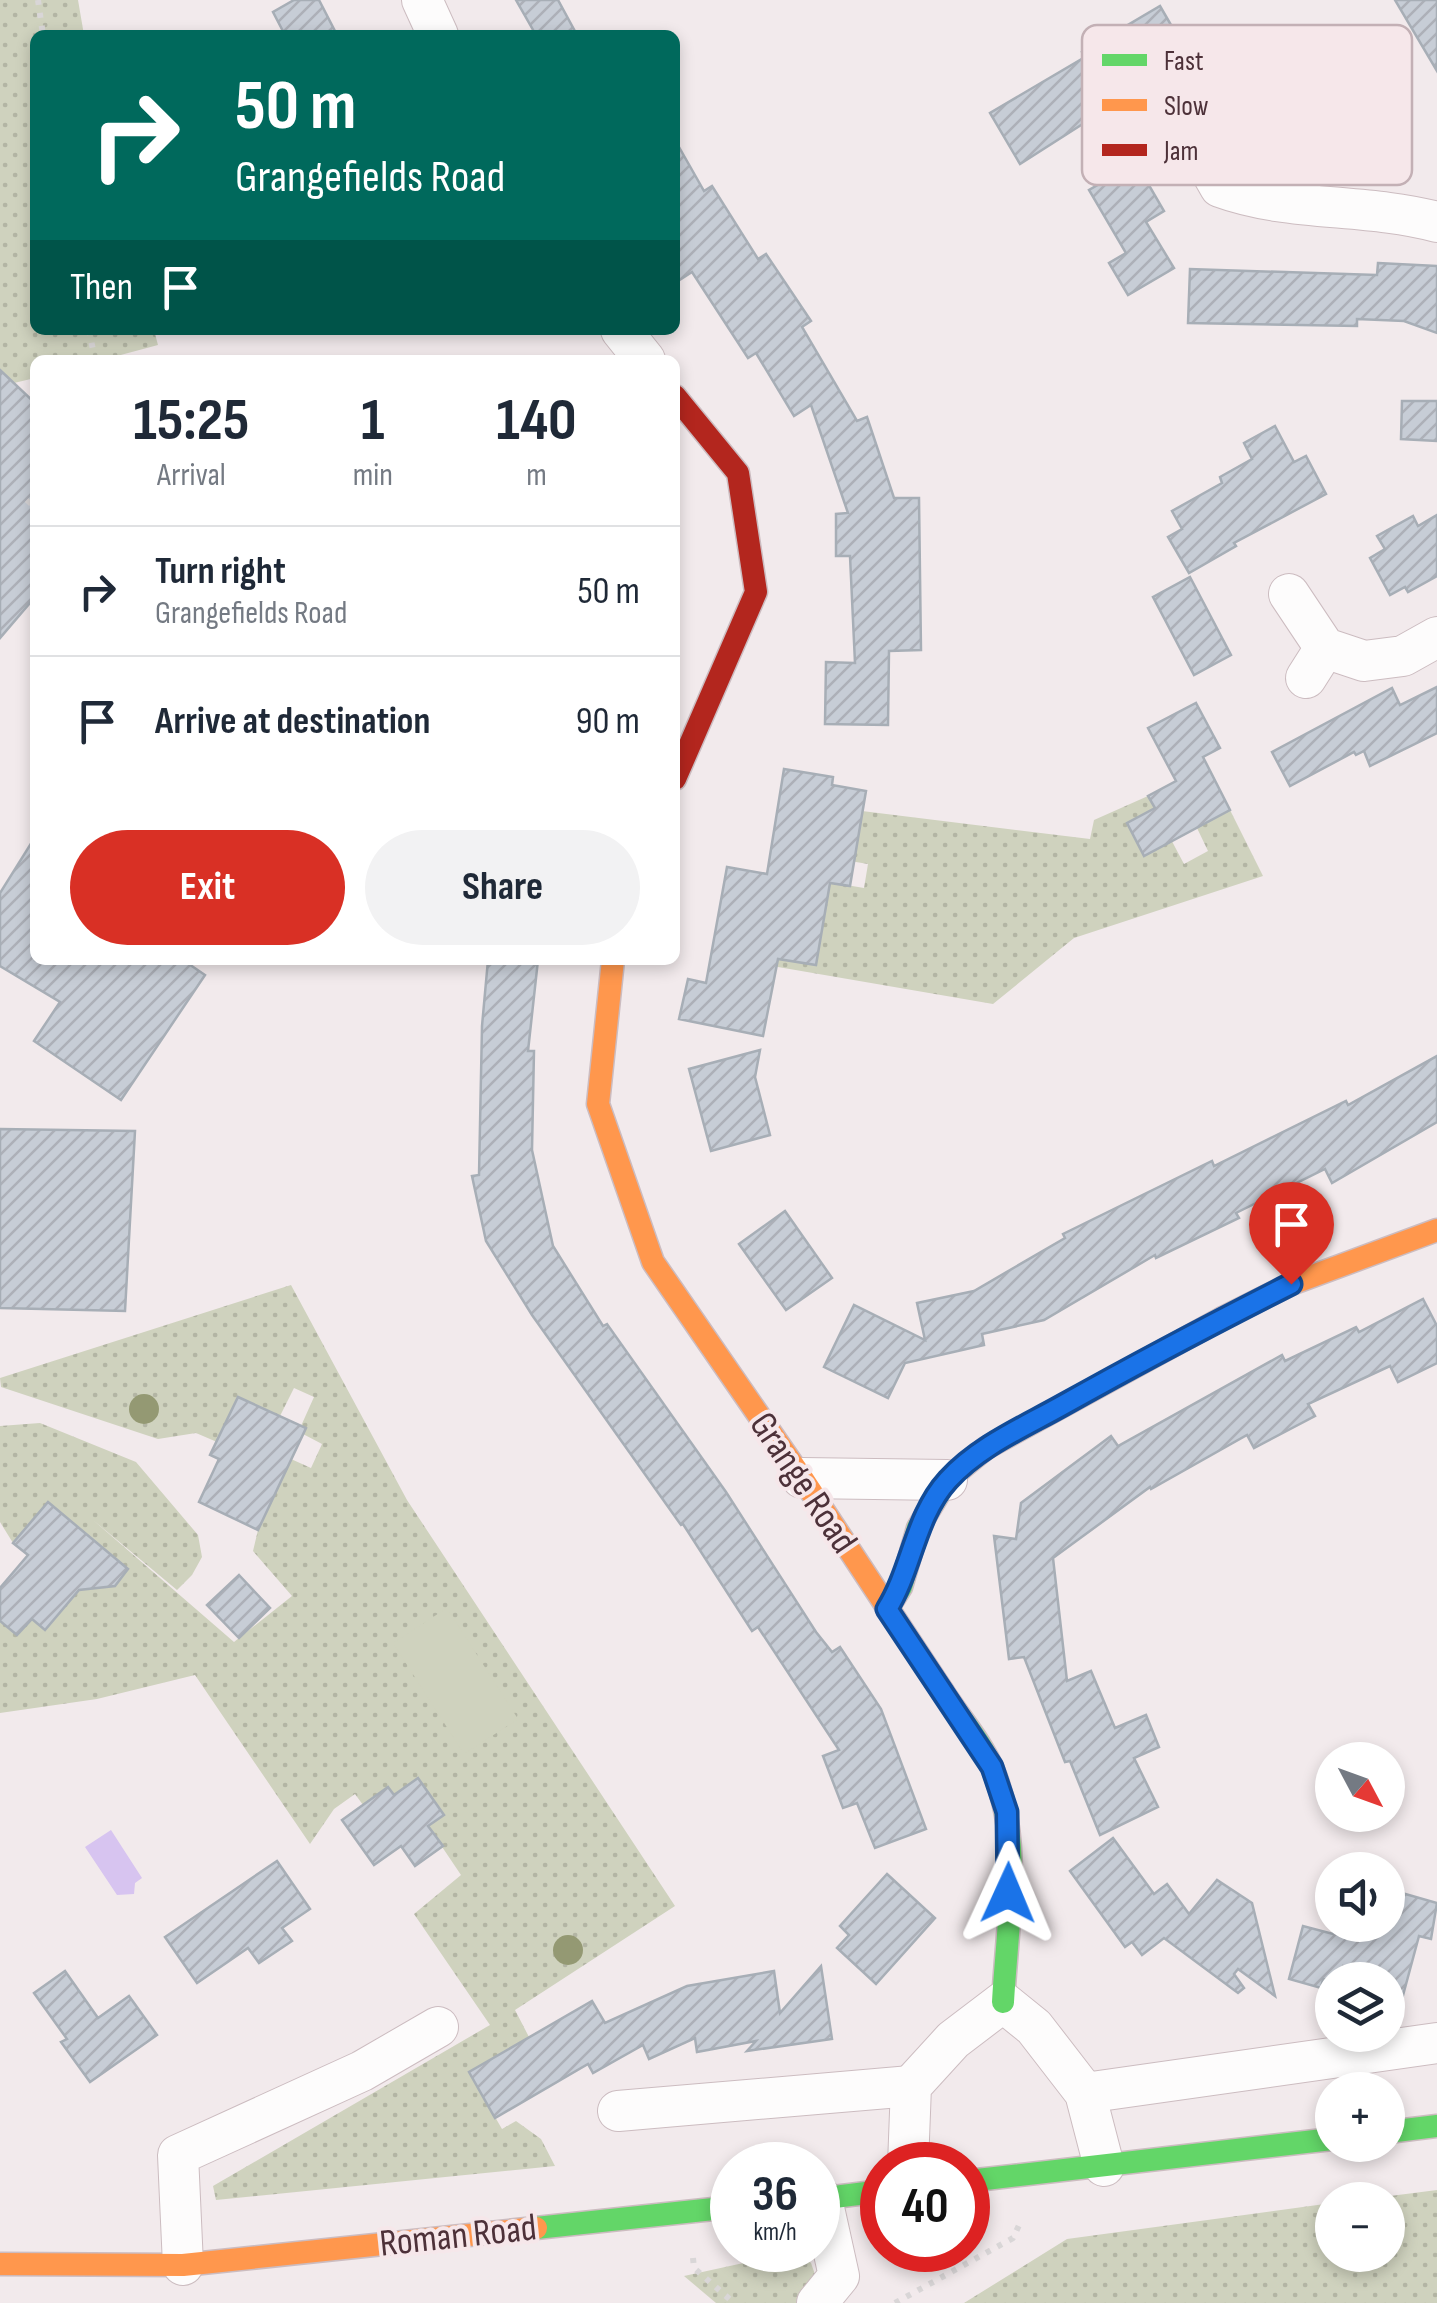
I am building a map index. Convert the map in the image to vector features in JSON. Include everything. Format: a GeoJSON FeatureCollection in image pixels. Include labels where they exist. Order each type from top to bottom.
{"type":"FeatureCollection","features":[{"type":"Feature","properties":{"kind":"street"},"geometry":{"type":"LineString","coordinates":[[422,0],[436,30]]}},
{"type":"Feature","properties":{"kind":"street"},"geometry":{"type":"LineString","coordinates":[[1204,185],[1209,200],[1248,198],[1387,210],[1437,222]]}},
{"type":"Feature","properties":{"kind":"street"},"geometry":{"type":"LineString","coordinates":[[625,335],[641,355]]}},
{"type":"Feature","properties":{"kind":"street"},"geometry":{"type":"LineString","coordinates":[[680,402],[738,474],[756,592],[680,767]]}},
{"type":"Feature","properties":{"kind":"street"},"geometry":{"type":"LineString","coordinates":[[1289,594],[1316,663],[1402,656],[1437,637]]}},
{"type":"Feature","properties":{"kind":"street","name":"Grange Road"},"geometry":{"type":"LineString","coordinates":[[612,965],[598,1104],[653,1262],[802,1478],[992,1767],[1007,1812],[1010,1857],[1003,2002]]}},
{"type":"Feature","properties":{"kind":"street"},"geometry":{"type":"LineString","coordinates":[[887,1609],[901,1587],[918,1528],[947,1480],[986,1448],[1173,1344],[1291,1284],[1437,1230]]}},
{"type":"Feature","properties":{"kind":"street"},"geometry":{"type":"LineString","coordinates":[[802,1478],[947,1480]]}},
{"type":"Feature","properties":{"kind":"street"},"geometry":{"type":"LineString","coordinates":[[909,2142],[911,2086],[953,2040],[1003,2002],[1034,2027],[1086,2092],[1104,2166]]}},
{"type":"Feature","properties":{"kind":"street"},"geometry":{"type":"LineString","coordinates":[[184,2264],[178,2155],[362,2071],[438,2027]]}},
{"type":"Feature","properties":{"kind":"street"},"geometry":{"type":"LineString","coordinates":[[1086,2092],[1437,2042]]}},
{"type":"Feature","properties":{"kind":"street"},"geometry":{"type":"LineString","coordinates":[[618,2111],[911,2086]]}},
{"type":"Feature","properties":{"kind":"street"},"geometry":{"type":"LineString","coordinates":[[1405,2130],[1437,2126]]}},
{"type":"Feature","properties":{"kind":"street"},"geometry":{"type":"LineString","coordinates":[[990,2179],[1315,2141]]}},
{"type":"Feature","properties":{"kind":"street","name":"Roman Road"},"geometry":{"type":"LineString","coordinates":[[0,2264],[184,2264],[710,2209]]}},
{"type":"Feature","properties":{"kind":"street"},"geometry":{"type":"LineString","coordinates":[[817,2303],[839,2276],[838,2272]]}},
{"type":"Feature","properties":{"kind":"path"},"geometry":{"type":"LineString","coordinates":[[38,0],[41,30]]}},
{"type":"Feature","properties":{"kind":"path"},"geometry":{"type":"LineString","coordinates":[[27,504],[30,501]]}},
{"type":"Feature","properties":{"kind":"path"},"geometry":{"type":"LineString","coordinates":[[895,2303],[1013,2238],[1042,2173]]}},
{"type":"Feature","properties":{"kind":"green space"},"geometry":{"type":"Polygon","coordinates":[[[0,0],[78,0],[83,30],[30,30],[30,335],[155,335],[158,345],[121,355],[30,355],[30,379],[14,383],[0,398],[0,0]]]}},
{"type":"Feature","properties":{"kind":"green space"},"geometry":{"type":"Polygon","coordinates":[[[1148,796],[1184,864],[1208,851],[1197,828],[1230,810],[1263,876],[1074,938],[993,1004],[749,962],[750,955],[816,965],[829,882],[864,888],[868,864],[832,858],[862,811],[1090,839],[1094,820],[1148,796]]]}},
{"type":"Feature","properties":{"kind":"green space"},"geometry":{"type":"Polygon","coordinates":[[[291,1285],[407,1500],[675,1906],[515,2010],[529,2037],[469,2072],[502,2129],[516,2121],[541,2139],[555,2166],[216,2200],[213,2186],[490,2025],[414,1914],[461,1875],[428,1826],[444,1814],[418,1778],[394,1795],[388,1787],[363,1805],[355,1794],[334,1809],[310,1844],[195,1675],[97,1699],[0,1713],[0,1621],[17,1635],[32,1619],[45,1629],[49,1503],[13,1543],[0,1522],[0,1426],[40,1423],[136,1462],[198,1535],[202,1557],[192,1575],[177,1590],[93,1520],[234,1642],[292,1596],[253,1551],[258,1530],[291,1459],[311,1468],[322,1444],[303,1434],[301,1426],[314,1397],[294,1388],[280,1416],[238,1397],[217,1442],[196,1433],[158,1439],[1,1387],[0,1378],[291,1285]]]}},
{"type":"Feature","properties":{"kind":"green space"},"geometry":{"type":"Polygon","coordinates":[[[447,1608],[518,1719],[464,1754],[393,1643],[447,1608]]]}},
{"type":"Feature","properties":{"kind":"green space"},"geometry":{"type":"Polygon","coordinates":[[[1437,2190],[1437,2303],[964,2303],[1067,2239],[1315,2205],[1315,2272],[1405,2272],[1405,2194],[1437,2190]]]}},
{"type":"Feature","properties":{"kind":"green space"},"geometry":{"type":"Polygon","coordinates":[[[710,2270],[814,2272],[818,2283],[800,2303],[716,2303],[684,2276],[710,2270]]]}},
{"type":"Feature","properties":{"kind":"shaded area"},"geometry":{"type":"Polygon","coordinates":[[[111,1830],[142,1878],[135,1883],[134,1894],[117,1895],[85,1847],[111,1830]]]}},
{"type":"Feature","properties":{"kind":"building"},"geometry":{"type":"Polygon","coordinates":[[[294,0],[319,0],[334,30],[282,30],[273,12],[294,0]]]}},
{"type":"Feature","properties":{"kind":"building"},"geometry":{"type":"Polygon","coordinates":[[[516,0],[558,0],[574,30],[533,30],[516,0]]]}},
{"type":"Feature","properties":{"kind":"building"},"geometry":{"type":"Polygon","coordinates":[[[1395,0],[1437,0],[1437,71],[1412,25],[1395,0]]]}},
{"type":"Feature","properties":{"kind":"building"},"geometry":{"type":"Polygon","coordinates":[[[1160,6],[1171,25],[1128,25],[1160,6]]]}},
{"type":"Feature","properties":{"kind":"building"},"geometry":{"type":"Polygon","coordinates":[[[1082,59],[1082,124],[1020,164],[990,113],[1082,59]]]}},
{"type":"Feature","properties":{"kind":"building"},"geometry":{"type":"Polygon","coordinates":[[[680,149],[704,191],[712,186],[758,259],[766,254],[811,321],[802,327],[857,421],[867,417],[894,498],[919,498],[921,650],[889,651],[888,725],[825,724],[826,662],[855,663],[850,556],[836,556],[836,514],[848,513],[811,405],[794,416],[756,353],[748,358],[692,272],[680,280],[680,149]]]}},
{"type":"Feature","properties":{"kind":"building"},"geometry":{"type":"Polygon","coordinates":[[[1098,185],[1149,185],[1164,211],[1146,222],[1174,268],[1128,295],[1109,263],[1126,253],[1089,190],[1098,185]]]}},
{"type":"Feature","properties":{"kind":"building"},"geometry":{"type":"Polygon","coordinates":[[[1378,263],[1437,266],[1437,333],[1404,321],[1357,319],[1357,326],[1188,323],[1190,269],[1377,275],[1378,263]]]}},
{"type":"Feature","properties":{"kind":"building"},"geometry":{"type":"Polygon","coordinates":[[[0,370],[30,398],[30,603],[0,638],[0,370]]]}},
{"type":"Feature","properties":{"kind":"building"},"geometry":{"type":"Polygon","coordinates":[[[1402,401],[1437,401],[1437,441],[1401,439],[1402,401]]]}},
{"type":"Feature","properties":{"kind":"building"},"geometry":{"type":"Polygon","coordinates":[[[1275,426],[1294,462],[1306,456],[1326,494],[1234,543],[1236,546],[1189,573],[1168,537],[1182,529],[1172,511],[1222,483],[1220,477],[1252,459],[1244,443],[1275,426]]]}},
{"type":"Feature","properties":{"kind":"building"},"geometry":{"type":"Polygon","coordinates":[[[1437,515],[1437,576],[1408,592],[1405,587],[1390,595],[1370,558],[1385,549],[1377,536],[1413,516],[1418,526],[1437,515]]]}},
{"type":"Feature","properties":{"kind":"building"},"geometry":{"type":"Polygon","coordinates":[[[1190,577],[1231,655],[1194,675],[1153,597],[1190,577]]]}},
{"type":"Feature","properties":{"kind":"building"},"geometry":{"type":"Polygon","coordinates":[[[1437,687],[1437,733],[1370,766],[1364,751],[1356,755],[1354,752],[1290,786],[1272,752],[1392,688],[1400,705],[1437,687]]]}},
{"type":"Feature","properties":{"kind":"building"},"geometry":{"type":"Polygon","coordinates":[[[1196,703],[1220,748],[1203,757],[1230,810],[1144,856],[1127,823],[1155,808],[1148,796],[1176,781],[1148,728],[1196,703]]]}},
{"type":"Feature","properties":{"kind":"building"},"geometry":{"type":"Polygon","coordinates":[[[784,769],[833,777],[832,785],[866,791],[850,886],[830,883],[816,965],[778,959],[763,1036],[679,1019],[688,979],[706,983],[727,867],[767,874],[784,769]]]}},
{"type":"Feature","properties":{"kind":"building"},"geometry":{"type":"Polygon","coordinates":[[[30,845],[30,965],[190,965],[205,975],[121,1100],[34,1041],[60,1002],[0,966],[0,893],[30,845]]]}},
{"type":"Feature","properties":{"kind":"building"},"geometry":{"type":"Polygon","coordinates":[[[488,965],[537,965],[528,1051],[534,1051],[532,1150],[553,1246],[603,1326],[607,1324],[726,1492],[816,1632],[832,1652],[840,1647],[881,1709],[926,1829],[875,1848],[857,1803],[843,1808],[823,1756],[839,1750],[758,1627],[752,1631],[683,1524],[532,1315],[486,1241],[472,1176],[479,1175],[482,1026],[488,965]]]}},
{"type":"Feature","properties":{"kind":"building"},"geometry":{"type":"Polygon","coordinates":[[[760,1050],[755,1077],[770,1135],[711,1151],[689,1069],[760,1050]]]}},
{"type":"Feature","properties":{"kind":"building"},"geometry":{"type":"Polygon","coordinates":[[[1437,1056],[1437,1122],[1332,1183],[1325,1169],[1236,1213],[1239,1218],[1156,1258],[1155,1255],[1044,1320],[982,1334],[984,1345],[905,1363],[888,1398],[824,1367],[854,1305],[925,1340],[917,1303],[974,1291],[1065,1238],[1063,1234],[1212,1161],[1214,1166],[1346,1101],[1348,1105],[1437,1056]]]}},
{"type":"Feature","properties":{"kind":"building"},"geometry":{"type":"Polygon","coordinates":[[[0,1129],[135,1131],[125,1311],[0,1308],[0,1129]]]}},
{"type":"Feature","properties":{"kind":"building"},"geometry":{"type":"Polygon","coordinates":[[[785,1211],[832,1278],[786,1310],[739,1244],[785,1211]]]}},
{"type":"Feature","properties":{"kind":"building"},"geometry":{"type":"Polygon","coordinates":[[[1423,1299],[1437,1326],[1437,1363],[1398,1382],[1390,1366],[1308,1404],[1315,1416],[1254,1448],[1247,1435],[1150,1487],[1053,1558],[1067,1681],[1091,1671],[1115,1728],[1146,1715],[1159,1747],[1134,1758],[1158,1807],[1100,1835],[1070,1761],[1065,1762],[1024,1657],[1009,1659],[994,1536],[1016,1539],[1021,1503],[1111,1436],[1118,1446],[1282,1355],[1285,1361],[1356,1327],[1359,1332],[1423,1299]]]}},
{"type":"Feature","properties":{"kind":"building"},"geometry":{"type":"Polygon","coordinates":[[[238,1397],[306,1428],[258,1530],[199,1502],[219,1459],[210,1455],[238,1397]]]}},
{"type":"Feature","properties":{"kind":"building"},"geometry":{"type":"Polygon","coordinates":[[[48,1502],[128,1569],[115,1586],[79,1590],[45,1630],[32,1619],[17,1635],[0,1621],[0,1588],[28,1555],[13,1543],[48,1502]]]}},
{"type":"Feature","properties":{"kind":"building"},"geometry":{"type":"Polygon","coordinates":[[[239,1575],[270,1608],[239,1638],[207,1605],[239,1575]]]}},
{"type":"Feature","properties":{"kind":"building"},"geometry":{"type":"Polygon","coordinates":[[[418,1778],[444,1815],[428,1826],[443,1846],[415,1866],[401,1846],[374,1865],[342,1820],[388,1787],[394,1795],[418,1778]]]}},
{"type":"Feature","properties":{"kind":"building"},"geometry":{"type":"Polygon","coordinates":[[[1113,1838],[1154,1894],[1167,1884],[1189,1914],[1217,1880],[1252,1903],[1275,1996],[1238,1969],[1234,1974],[1244,1988],[1238,1993],[1164,1938],[1142,1955],[1132,1942],[1125,1947],[1070,1871],[1113,1838]]]}},
{"type":"Feature","properties":{"kind":"building"},"geometry":{"type":"Polygon","coordinates":[[[277,1861],[310,1909],[282,1928],[292,1941],[259,1963],[248,1948],[197,1983],[165,1937],[277,1861]]]}},
{"type":"Feature","properties":{"kind":"building"},"geometry":{"type":"Polygon","coordinates":[[[887,1874],[935,1918],[876,1984],[837,1948],[849,1935],[840,1926],[887,1874]]]}},
{"type":"Feature","properties":{"kind":"building"},"geometry":{"type":"Polygon","coordinates":[[[1405,1894],[1437,1903],[1431,1939],[1419,1936],[1405,1988],[1405,1962],[1315,1962],[1315,1986],[1289,1979],[1303,1926],[1315,1929],[1315,1942],[1405,1942],[1405,1894]]]}},
{"type":"Feature","properties":{"kind":"building"},"geometry":{"type":"Polygon","coordinates":[[[821,1966],[832,2039],[747,2051],[756,2041],[697,2052],[695,2038],[649,2059],[643,2045],[593,2073],[588,2064],[495,2118],[469,2072],[592,2001],[605,2023],[687,1986],[774,1971],[780,2013],[821,1966]]]}},
{"type":"Feature","properties":{"kind":"building"},"geometry":{"type":"Polygon","coordinates":[[[65,1971],[98,2018],[129,1996],[157,2035],[90,2082],[61,2042],[67,2039],[34,1993],[65,1971]]]}},
{"type":"Feature","properties":{"kind":"traffic: fast"},"geometry":{"type":"LineString","coordinates":[[887,1609],[901,1587],[918,1528],[947,1480],[986,1448],[1223,1318]]}},
{"type":"Feature","properties":{"kind":"traffic: fast"},"geometry":{"type":"LineString","coordinates":[[943,1692],[993,1770],[1008,1826],[1011,1885],[1003,2002]]}},
{"type":"Feature","properties":{"kind":"traffic: fast"},"geometry":{"type":"LineString","coordinates":[[1405,2130],[1437,2126]]}},
{"type":"Feature","properties":{"kind":"traffic: fast"},"geometry":{"type":"LineString","coordinates":[[990,2178],[1315,2141]]}},
{"type":"Feature","properties":{"kind":"traffic: fast"},"geometry":{"type":"LineString","coordinates":[[840,2196],[860,2194]]}},
{"type":"Feature","properties":{"kind":"traffic: fast"},"geometry":{"type":"LineString","coordinates":[[536,2228],[710,2209]]}},
{"type":"Feature","properties":{"kind":"traffic: slow"},"geometry":{"type":"LineString","coordinates":[[612,965],[598,1104],[653,1262],[943,1692]]}},
{"type":"Feature","properties":{"kind":"traffic: slow"},"geometry":{"type":"LineString","coordinates":[[1223,1318],[1291,1284],[1437,1230]]}},
{"type":"Feature","properties":{"kind":"traffic: slow"},"geometry":{"type":"LineString","coordinates":[[0,2264],[183,2265],[536,2228]]}},
{"type":"Feature","properties":{"kind":"traffic: jam"},"geometry":{"type":"LineString","coordinates":[[680,402],[738,473],[756,592],[680,767]]}},
{"type":"Feature","properties":{"kind":"route"},"geometry":{"type":"LineString","coordinates":[[1008,1893],[1007,1812],[992,1767],[887,1609],[901,1587],[918,1528],[947,1480],[986,1448],[1173,1344],[1291,1284]]}}]}
